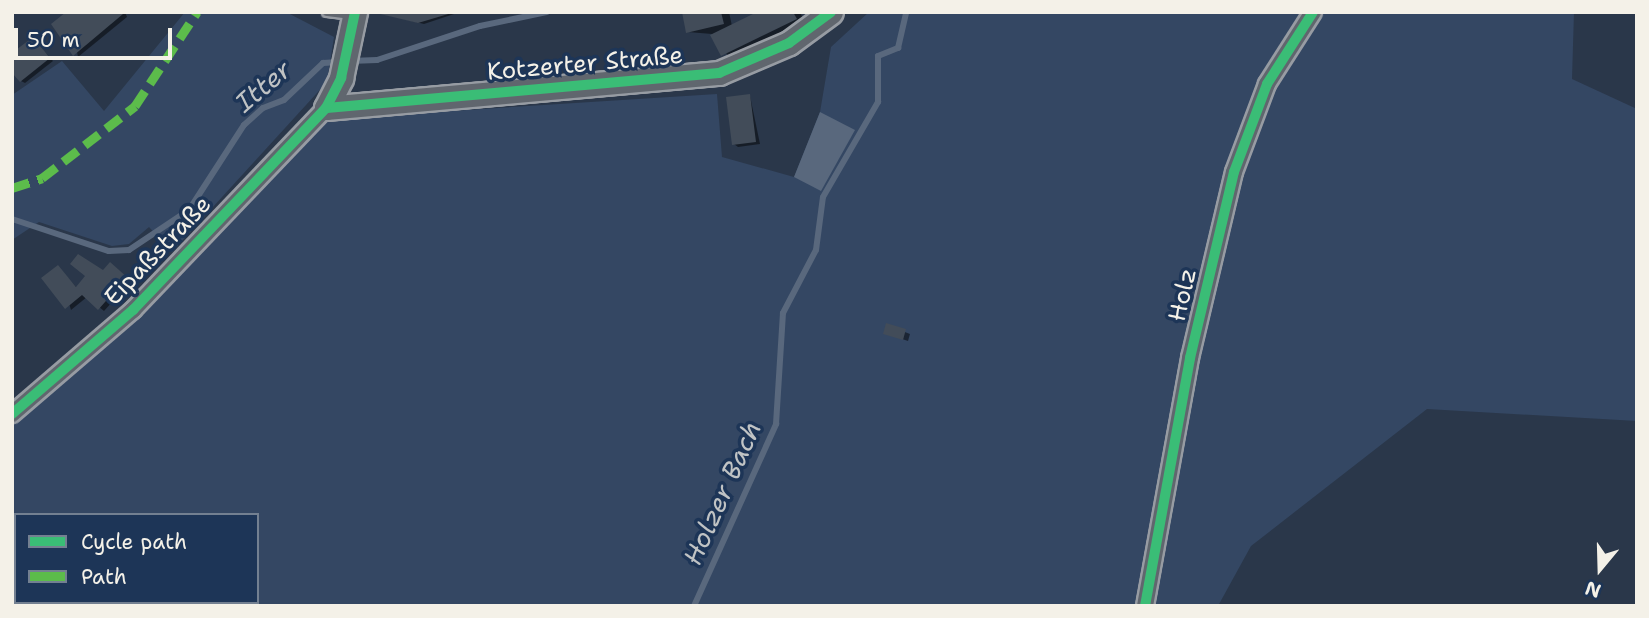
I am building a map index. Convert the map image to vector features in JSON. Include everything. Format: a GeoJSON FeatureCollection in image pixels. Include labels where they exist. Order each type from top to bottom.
{"type":"FeatureCollection","features":[{"type":"Feature","properties":{"kind":"street","name":"Kotzerter Straße"},"geometry":{"type":"LineString","coordinates":[[326,108],[719,73],[789,43],[831,12]]}},
{"type":"Feature","properties":{"kind":"street","name":"Holz"},"geometry":{"type":"LineString","coordinates":[[1145,606],[1190,358],[1234,172],[1267,84],[1313,12]]}},
{"type":"Feature","properties":{"kind":"street"},"geometry":{"type":"LineString","coordinates":[[326,108],[341,78],[355,14]]}},
{"type":"Feature","properties":{"kind":"street","name":"Eipaßstraße"},"geometry":{"type":"LineString","coordinates":[[12,414],[133,310],[326,108]]}},
{"type":"Feature","properties":{"kind":"lane"},"geometry":{"type":"LineString","coordinates":[[327,12],[355,14]]}},
{"type":"Feature","properties":{"kind":"shaded area"},"geometry":{"type":"Polygon","coordinates":[[[185,12],[286,12],[334,37],[327,82],[172,252],[149,227],[129,244],[112,246],[39,222],[12,240],[12,95],[62,61],[104,111],[185,12]]]}},
{"type":"Feature","properties":{"kind":"shaded area"},"geometry":{"type":"Polygon","coordinates":[[[869,12],[1574,12],[1572,79],[1637,109],[1637,421],[1427,409],[1251,546],[1218,606],[12,606],[12,424],[134,319],[326,119],[717,94],[722,157],[794,177],[820,112],[831,47],[869,12]]]}},
{"type":"Feature","properties":{"kind":"shaded area"},"geometry":{"type":"Polygon","coordinates":[[[820,112],[855,130],[821,191],[794,177],[820,112]]]}},
{"type":"Feature","properties":{"kind":"building"},"geometry":{"type":"Polygon","coordinates":[[[66,12],[123,14],[73,56],[51,24],[66,12]]]}},
{"type":"Feature","properties":{"kind":"building"},"geometry":{"type":"Polygon","coordinates":[[[376,12],[455,12],[418,23],[376,13],[376,12]]]}},
{"type":"Feature","properties":{"kind":"building"},"geometry":{"type":"Polygon","coordinates":[[[682,12],[721,12],[724,24],[686,33],[682,12]]]}},
{"type":"Feature","properties":{"kind":"building"},"geometry":{"type":"Polygon","coordinates":[[[757,12],[793,12],[797,19],[721,56],[710,35],[757,12]]]}},
{"type":"Feature","properties":{"kind":"building"},"geometry":{"type":"Polygon","coordinates":[[[33,37],[50,58],[20,82],[12,73],[12,53],[33,37]]]}},
{"type":"Feature","properties":{"kind":"building"},"geometry":{"type":"Polygon","coordinates":[[[750,94],[756,142],[732,145],[726,97],[750,94]]]}},
{"type":"Feature","properties":{"kind":"building"},"geometry":{"type":"Polygon","coordinates":[[[78,254],[103,270],[110,262],[127,277],[98,310],[82,295],[65,309],[41,278],[58,265],[76,287],[85,276],[70,264],[78,254]]]}},
{"type":"Feature","properties":{"kind":"building"},"geometry":{"type":"Polygon","coordinates":[[[886,323],[906,329],[903,340],[883,334],[886,323]]]}},
{"type":"Feature","properties":{"kind":"waterway","name":"Itter"},"geometry":{"type":"LineString","coordinates":[[350,61],[377,60],[480,26],[547,12]]}},
{"type":"Feature","properties":{"kind":"waterway","name":"Holzer Bach"},"geometry":{"type":"LineString","coordinates":[[694,606],[776,424],[783,313],[816,250],[823,197],[878,102],[878,56],[898,48],[906,12]]}},
{"type":"Feature","properties":{"kind":"waterway","name":"Itter"},"geometry":{"type":"LineString","coordinates":[[12,219],[109,251],[129,250],[189,210],[244,125],[263,108],[284,100],[323,63],[339,62]]}},
{"type":"Feature","properties":{"kind":"marked path"},"geometry":{"type":"LineString","coordinates":[[12,188],[42,178],[135,106],[197,12]]}},
{"type":"Feature","properties":{"kind":"cycle path"},"geometry":{"type":"LineString","coordinates":[[12,414],[133,310],[326,108],[341,78],[355,12]]}},
{"type":"Feature","properties":{"kind":"cycle path"},"geometry":{"type":"LineString","coordinates":[[326,108],[719,73],[789,43],[831,12]]}},
{"type":"Feature","properties":{"kind":"cycle path"},"geometry":{"type":"LineString","coordinates":[[1145,606],[1190,358],[1234,172],[1267,84],[1313,12]]}}]}
